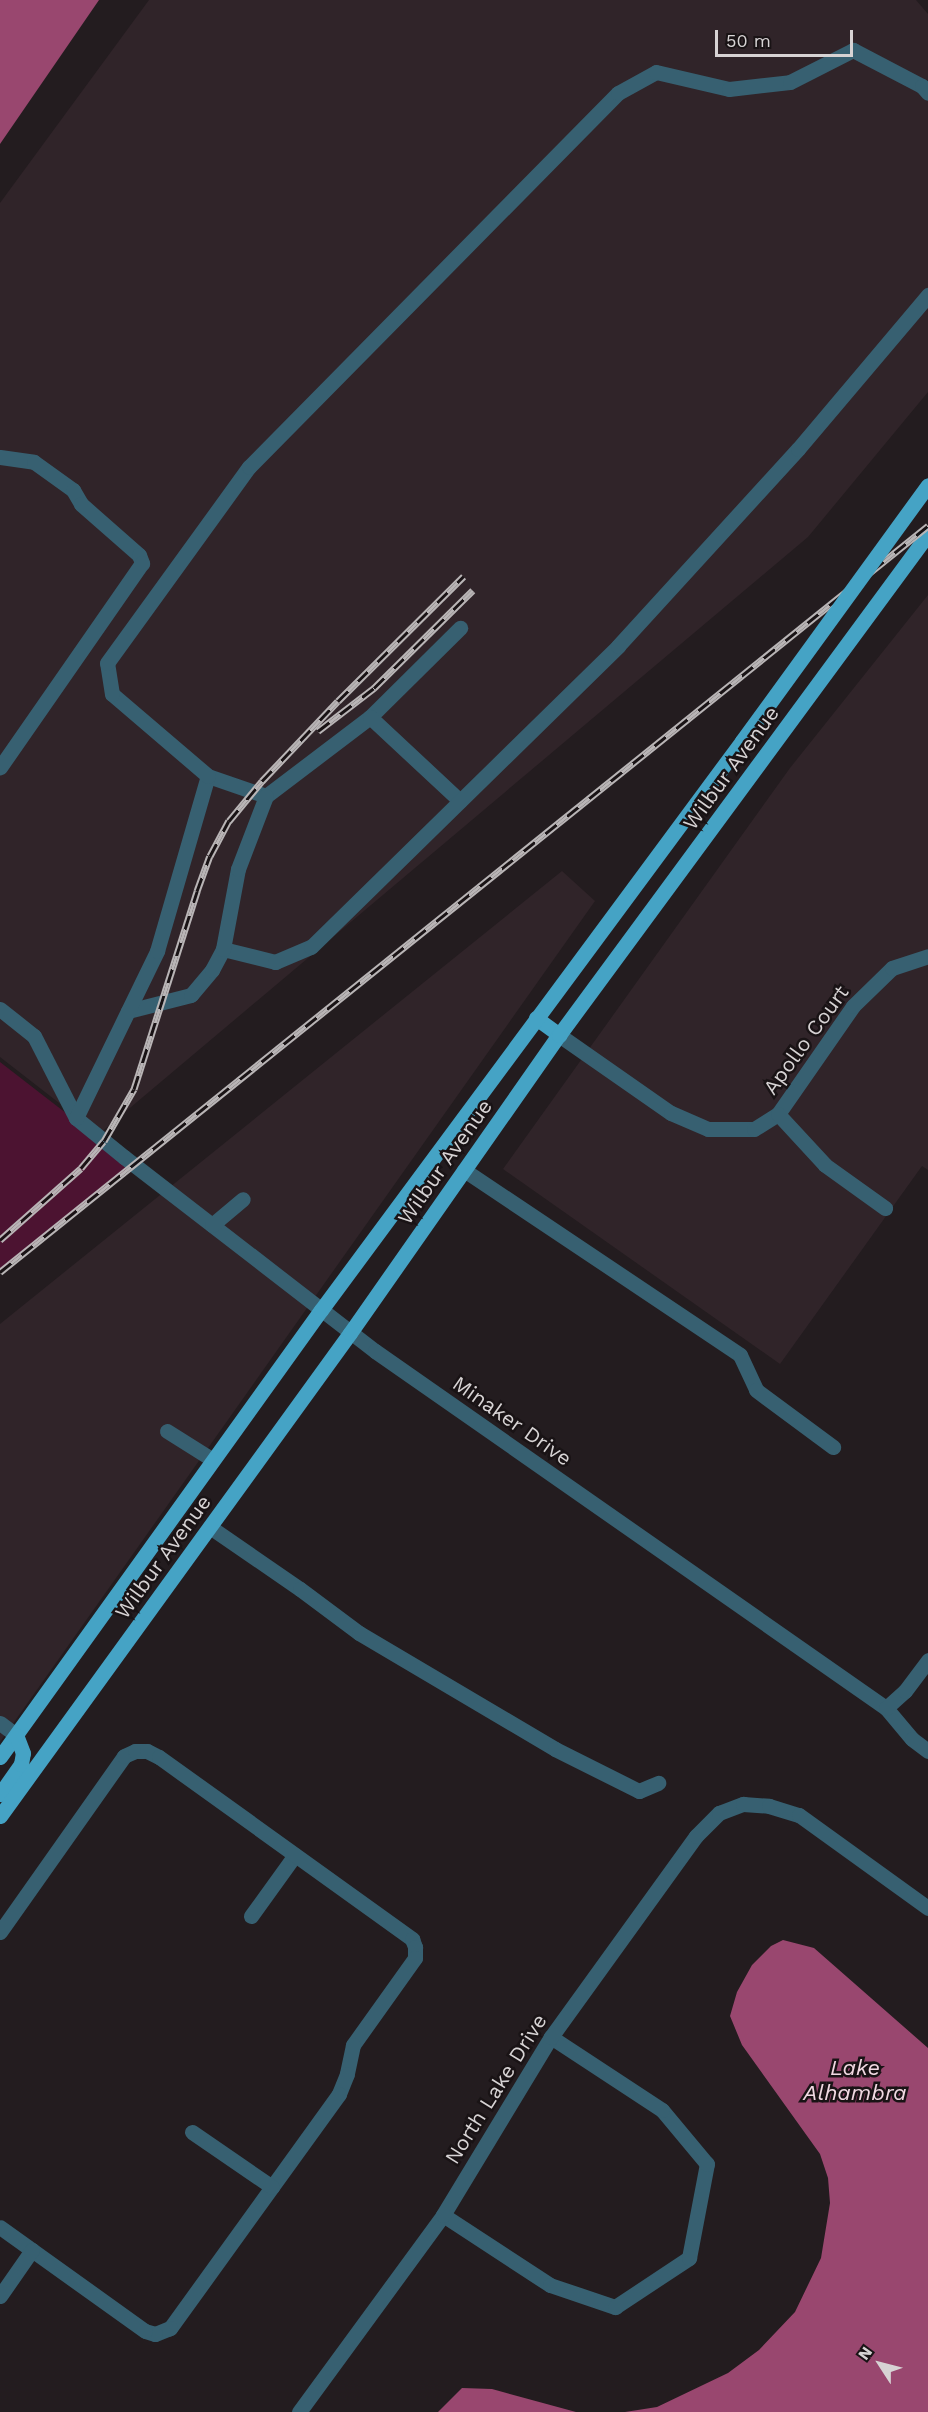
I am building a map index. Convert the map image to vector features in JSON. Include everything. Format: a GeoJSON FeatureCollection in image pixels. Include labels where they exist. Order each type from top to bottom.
{"type":"FeatureCollection","features":[{"type":"Feature","properties":{"kind":"main road","name":"Wilbur Avenue"},"geometry":{"type":"LineString","coordinates":[[0,1757],[321,1310],[742,741],[928,485]]}},
{"type":"Feature","properties":{"kind":"main road","name":"Wilbur Avenue"},"geometry":{"type":"LineString","coordinates":[[0,1816],[350,1333],[559,1035],[766,758],[928,534]]}},
{"type":"Feature","properties":{"kind":"main road"},"geometry":{"type":"LineString","coordinates":[[536,1018],[559,1035]]}},
{"type":"Feature","properties":{"kind":"main road"},"geometry":{"type":"LineString","coordinates":[[0,1794],[21,1764],[23,1754],[16,1735]]}},
{"type":"Feature","properties":{"kind":"street"},"geometry":{"type":"LineString","coordinates":[[266,795],[208,776],[112,694],[106,663],[249,467],[618,93],[656,72],[729,89],[790,82],[853,50],[922,86],[928,93]]}},
{"type":"Feature","properties":{"kind":"street"},"geometry":{"type":"LineString","coordinates":[[223,949],[275,962],[311,947],[618,646],[798,450],[928,295]]}},
{"type":"Feature","properties":{"kind":"street"},"geometry":{"type":"LineString","coordinates":[[0,457],[34,462],[73,490],[81,504],[131,547],[139,555],[142,563],[0,767]]}},
{"type":"Feature","properties":{"kind":"street"},"geometry":{"type":"LineString","coordinates":[[128,1011],[191,995],[212,970],[223,949],[238,868],[266,795],[370,717],[460,628]]}},
{"type":"Feature","properties":{"kind":"street"},"geometry":{"type":"LineString","coordinates":[[370,717],[460,801]]}},
{"type":"Feature","properties":{"kind":"street"},"geometry":{"type":"LineString","coordinates":[[76,1118],[157,951],[208,776]]}},
{"type":"Feature","properties":{"kind":"street","name":"Apollo Court"},"geometry":{"type":"LineString","coordinates":[[559,1035],[672,1113],[708,1129],[754,1129],[778,1114],[853,1006],[892,968],[928,956]]}},
{"type":"Feature","properties":{"kind":"street"},"geometry":{"type":"LineString","coordinates":[[0,1009],[34,1036],[76,1118]]}},
{"type":"Feature","properties":{"kind":"street"},"geometry":{"type":"LineString","coordinates":[[778,1114],[825,1165],[885,1208]]}},
{"type":"Feature","properties":{"kind":"street","name":"Minaker Drive"},"geometry":{"type":"LineString","coordinates":[[76,1118],[350,1333],[886,1708],[912,1739],[928,1751]]}},
{"type":"Feature","properties":{"kind":"street"},"geometry":{"type":"LineString","coordinates":[[464,1170],[740,1356],[756,1390],[833,1447]]}},
{"type":"Feature","properties":{"kind":"street"},"geometry":{"type":"LineString","coordinates":[[213,1225],[243,1199]]}},
{"type":"Feature","properties":{"kind":"street"},"geometry":{"type":"LineString","coordinates":[[167,1431],[213,1460]]}},
{"type":"Feature","properties":{"kind":"street"},"geometry":{"type":"LineString","coordinates":[[210,1527],[300,1588],[359,1633],[555,1749],[639,1791],[658,1783]]}},
{"type":"Feature","properties":{"kind":"street"},"geometry":{"type":"LineString","coordinates":[[886,1708],[928,1660]]}},
{"type":"Feature","properties":{"kind":"street"},"geometry":{"type":"LineString","coordinates":[[0,1723],[16,1735]]}},
{"type":"Feature","properties":{"kind":"street"},"geometry":{"type":"LineString","coordinates":[[0,1932],[124,1756],[135,1751],[147,1751],[159,1757],[412,1939],[415,1958],[353,2045],[347,2074],[339,2094],[170,2328],[155,2334],[145,2331],[0,2227]]}},
{"type":"Feature","properties":{"kind":"street","name":"North Lake Drive"},"geometry":{"type":"LineString","coordinates":[[299,2412],[442,2215],[551,2037],[696,1836],[719,1813],[743,1804],[769,1806],[799,1815],[928,1908]]}},
{"type":"Feature","properties":{"kind":"street"},"geometry":{"type":"LineString","coordinates":[[251,1916],[295,1855]]}},
{"type":"Feature","properties":{"kind":"street"},"geometry":{"type":"LineString","coordinates":[[442,2215],[550,2285],[615,2307],[689,2258],[707,2164],[662,2110],[551,2037]]}},
{"type":"Feature","properties":{"kind":"street"},"geometry":{"type":"LineString","coordinates":[[192,2132],[272,2187]]}},
{"type":"Feature","properties":{"kind":"street"},"geometry":{"type":"LineString","coordinates":[[0,2296],[32,2250]]}},
{"type":"Feature","properties":{"kind":"shaded area"},"geometry":{"type":"Polygon","coordinates":[[[149,0],[916,0],[928,14],[928,392],[808,537],[99,1134],[0,1057],[0,203],[149,0]]]}},
{"type":"Feature","properties":{"kind":"shaded area"},"geometry":{"type":"Polygon","coordinates":[[[928,595],[928,1170],[922,1166],[780,1364],[503,1169],[790,768],[928,595]]]}},
{"type":"Feature","properties":{"kind":"shaded area"},"geometry":{"type":"Polygon","coordinates":[[[562,871],[595,901],[0,1742],[0,1324],[562,871]]]}},
{"type":"Feature","properties":{"kind":"shaded area"},"geometry":{"type":"Polygon","coordinates":[[[0,1062],[133,1165],[0,1272],[0,1062]]]}},
{"type":"Feature","properties":{"kind":"water"},"geometry":{"type":"Polygon","coordinates":[[[0,0],[99,0],[0,144],[0,0]]]}},
{"type":"Feature","properties":{"kind":"water","name":"Lake Alhambra"},"geometry":{"type":"Polygon","coordinates":[[[783,1940],[814,1948],[928,2048],[928,2412],[625,2412],[657,2407],[728,2373],[759,2350],[795,2312],[821,2258],[830,2203],[828,2178],[820,2154],[742,2045],[730,2016],[737,1992],[752,1965],[771,1946],[783,1940]]]}},
{"type":"Feature","properties":{"kind":"water"},"geometry":{"type":"Polygon","coordinates":[[[462,2388],[492,2389],[576,2412],[438,2412],[462,2388]]]}},
{"type":"Feature","properties":{"kind":"railway"},"geometry":{"type":"LineString","coordinates":[[0,1272],[928,526]]}},
{"type":"Feature","properties":{"kind":"railway"},"geometry":{"type":"LineString","coordinates":[[0,1240],[81,1168],[104,1141],[134,1089],[197,891],[210,856],[229,821],[262,781],[338,701],[464,576]]}},
{"type":"Feature","properties":{"kind":"railway"},"geometry":{"type":"LineString","coordinates":[[318,731],[374,688],[473,590]]}}]}
